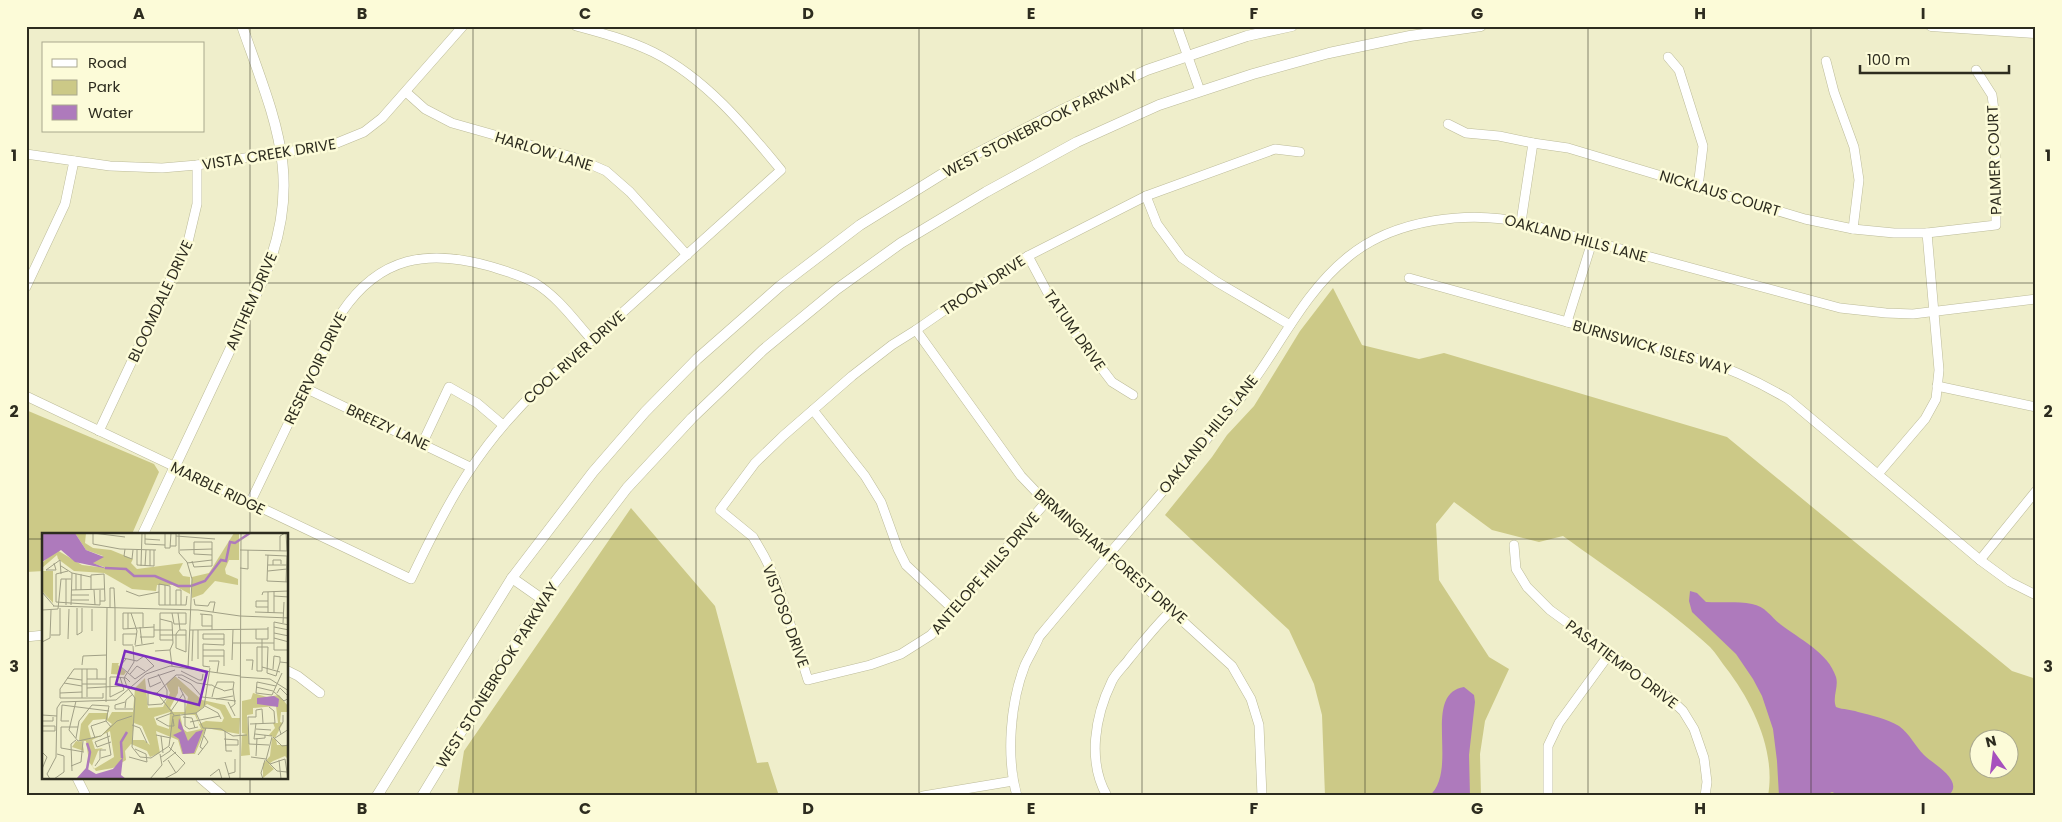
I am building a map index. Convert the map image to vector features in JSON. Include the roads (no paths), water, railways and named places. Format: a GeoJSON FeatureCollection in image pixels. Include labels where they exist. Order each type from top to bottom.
{"type":"FeatureCollection","features":[{"type":"Feature","properties":{"kind":"street","name":"ANTHEM DRIVE"},"geometry":{"type":"LineString","coordinates":[[143,533],[262,284],[273,256],[280,228],[284,198],[282,153],[272,109],[242,26]]}},
{"type":"Feature","properties":{"kind":"street","name":"VISTA CREEK DRIVE"},"geometry":{"type":"LineString","coordinates":[[26,154],[136,168],[197,165],[332,145],[354,137],[382,118],[464,26]]}},
{"type":"Feature","properties":{"kind":"street","name":"COOL RIVER DRIVE"},"geometry":{"type":"LineString","coordinates":[[411,579],[446,506],[470,467],[503,424],[529,397],[781,170],[716,97],[685,71],[663,57],[638,45],[576,26]]}},
{"type":"Feature","properties":{"kind":"street","name":"WEST STONEBROOK PARKWAY"},"geometry":{"type":"LineString","coordinates":[[377,796],[512,578],[593,472],[645,412],[697,359],[780,286],[860,225],[968,158],[1147,70],[1247,36],[1292,26]]}},
{"type":"Feature","properties":{"kind":"street","name":"WEST STONEBROOK PARKWAY"},"geometry":{"type":"LineString","coordinates":[[422,796],[542,599],[628,488],[692,418],[763,350],[837,289],[901,243],[986,192],[1077,142],[1159,105],[1252,74],[1330,53],[1410,36],[1481,26]]}},
{"type":"Feature","properties":{"kind":"street"},"geometry":{"type":"LineString","coordinates":[[1931,26],[2036,33]]}},
{"type":"Feature","properties":{"kind":"street"},"geometry":{"type":"LineString","coordinates":[[1178,30],[1200,92]]}},
{"type":"Feature","properties":{"kind":"street"},"geometry":{"type":"LineString","coordinates":[[1668,57],[1679,70],[1702,146],[1698,187]]}},
{"type":"Feature","properties":{"kind":"street"},"geometry":{"type":"LineString","coordinates":[[1826,62],[1834,92],[1854,147],[1859,180],[1853,229]]}},
{"type":"Feature","properties":{"kind":"street","name":"PALMER COURT"},"geometry":{"type":"LineString","coordinates":[[1976,70],[1992,95],[1995,118],[1996,225]]}},
{"type":"Feature","properties":{"kind":"street","name":"HARLOW LANE"},"geometry":{"type":"LineString","coordinates":[[406,92],[425,109],[452,123],[576,158],[606,171],[630,192],[687,255]]}},
{"type":"Feature","properties":{"kind":"street","name":"NICKLAUS COURT"},"geometry":{"type":"LineString","coordinates":[[1448,124],[1466,133],[1499,136],[1568,148],[1805,219],[1853,229],[1894,233],[1927,233],[1996,225]]}},
{"type":"Feature","properties":{"kind":"street"},"geometry":{"type":"LineString","coordinates":[[1521,222],[1533,143]]}},
{"type":"Feature","properties":{"kind":"street","name":"TROON DRIVE"},"geometry":{"type":"LineString","coordinates":[[720,510],[755,464],[813,410],[892,345],[981,285],[1028,256],[1146,196],[1275,149],[1300,152]]}},
{"type":"Feature","properties":{"kind":"street"},"geometry":{"type":"LineString","coordinates":[[26,286],[65,204],[74,161]]}},
{"type":"Feature","properties":{"kind":"street","name":"BLOOMDALE DRIVE"},"geometry":{"type":"LineString","coordinates":[[98,430],[188,242],[197,204],[197,165]]}},
{"type":"Feature","properties":{"kind":"street"},"geometry":{"type":"LineString","coordinates":[[1146,196],[1157,224],[1182,258],[1217,282],[1290,324]]}},
{"type":"Feature","properties":{"kind":"street","name":"OAKLAND HILLS LANE"},"geometry":{"type":"LineString","coordinates":[[1017,796],[1012,781],[1012,729],[1016,701],[1025,666],[1039,637],[1245,392],[1290,324],[1318,286],[1348,256],[1379,238],[1421,224],[1450,218],[1497,218],[1521,222],[1840,308],[1886,313],[1934,313],[2036,300]]}},
{"type":"Feature","properties":{"kind":"street"},"geometry":{"type":"LineString","coordinates":[[1878,474],[1925,419],[1936,399],[1940,370],[1927,233]]}},
{"type":"Feature","properties":{"kind":"street"},"geometry":{"type":"LineString","coordinates":[[1567,322],[1592,242]]}},
{"type":"Feature","properties":{"kind":"street","name":"TATUM DRIVE"},"geometry":{"type":"LineString","coordinates":[[1028,256],[1051,298],[1074,332],[1112,382],[1133,395]]}},
{"type":"Feature","properties":{"kind":"street","name":"RESERVOIR DRIVE"},"geometry":{"type":"LineString","coordinates":[[250,503],[337,321],[348,303],[362,287],[380,274],[409,261],[429,257],[450,257],[516,274],[536,284],[553,297],[592,340]]}},
{"type":"Feature","properties":{"kind":"street","name":"BURNSWICK ISLES WAY"},"geometry":{"type":"LineString","coordinates":[[1409,278],[1733,370],[1788,399],[1980,560],[2010,582],[2036,595]]}},
{"type":"Feature","properties":{"kind":"street","name":"BIRMINGHAM FOREST DRIVE"},"geometry":{"type":"LineString","coordinates":[[916,330],[1021,476],[1046,502],[1109,554],[1232,666],[1251,699],[1259,725],[1262,796]]}},
{"type":"Feature","properties":{"kind":"street"},"geometry":{"type":"LineString","coordinates":[[1937,386],[2036,407]]}},
{"type":"Feature","properties":{"kind":"street"},"geometry":{"type":"LineString","coordinates":[[422,444],[449,387],[477,403],[503,424]]}},
{"type":"Feature","properties":{"kind":"street","name":"BREEZY LANE"},"geometry":{"type":"LineString","coordinates":[[305,388],[470,467]]}},
{"type":"Feature","properties":{"kind":"street","name":"MARBLE RIDGE"},"geometry":{"type":"LineString","coordinates":[[26,396],[411,579]]}},
{"type":"Feature","properties":{"kind":"street"},"geometry":{"type":"LineString","coordinates":[[813,410],[865,476],[881,502],[898,549],[906,565],[954,610]]}},
{"type":"Feature","properties":{"kind":"street"},"geometry":{"type":"LineString","coordinates":[[1980,560],[2036,491]]}},
{"type":"Feature","properties":{"kind":"street","name":"ANTELOPE HILLS DRIVE"},"geometry":{"type":"LineString","coordinates":[[808,680],[870,665],[901,654],[931,635],[1046,502]]}},
{"type":"Feature","properties":{"kind":"street","name":"VISTOSO DRIVE"},"geometry":{"type":"LineString","coordinates":[[720,510],[753,537],[764,556],[784,602],[808,680]]}},
{"type":"Feature","properties":{"kind":"street","name":"PASATIEMPO DRIVE"},"geometry":{"type":"LineString","coordinates":[[1514,545],[1516,569],[1527,587],[1550,610],[1664,693],[1683,711],[1694,730],[1704,758],[1707,782],[1705,796]]}},
{"type":"Feature","properties":{"kind":"street"},"geometry":{"type":"LineString","coordinates":[[512,578],[542,599]]}},
{"type":"Feature","properties":{"kind":"street"},"geometry":{"type":"LineString","coordinates":[[1108,796],[1099,781],[1096,759],[1096,731],[1105,700],[1113,680],[1149,632],[1172,610]]}},
{"type":"Feature","properties":{"kind":"street"},"geometry":{"type":"LineString","coordinates":[[26,637],[42,635]]}},
{"type":"Feature","properties":{"kind":"street"},"geometry":{"type":"LineString","coordinates":[[1548,796],[1548,746],[1559,722],[1610,653]]}},
{"type":"Feature","properties":{"kind":"street"},"geometry":{"type":"LineString","coordinates":[[289,672],[320,693]]}},
{"type":"Feature","properties":{"kind":"street"},"geometry":{"type":"LineString","coordinates":[[78,780],[86,796]]}},
{"type":"Feature","properties":{"kind":"street"},"geometry":{"type":"LineString","coordinates":[[203,780],[222,796]]}},
{"type":"Feature","properties":{"kind":"street"},"geometry":{"type":"LineString","coordinates":[[923,796],[1012,781]]}},
{"type":"Feature","properties":{"kind":"water"},"geometry":{"type":"Polygon","coordinates":[[[1690,591],[1697,593],[1706,602],[1746,603],[1757,605],[1764,609],[1780,624],[1827,660],[1836,677],[1836,707],[1889,721],[1899,726],[1924,755],[1946,773],[1951,779],[1953,790],[1948,796],[1841,796],[1832,792],[1824,796],[1779,796],[1773,729],[1762,696],[1736,654],[1692,612],[1689,601],[1690,591]]]}},
{"type":"Feature","properties":{"kind":"water"},"geometry":{"type":"Polygon","coordinates":[[[1464,687],[1474,695],[1475,702],[1469,755],[1470,796],[1429,796],[1438,784],[1442,769],[1442,718],[1445,703],[1451,693],[1464,687]]]}}]}
